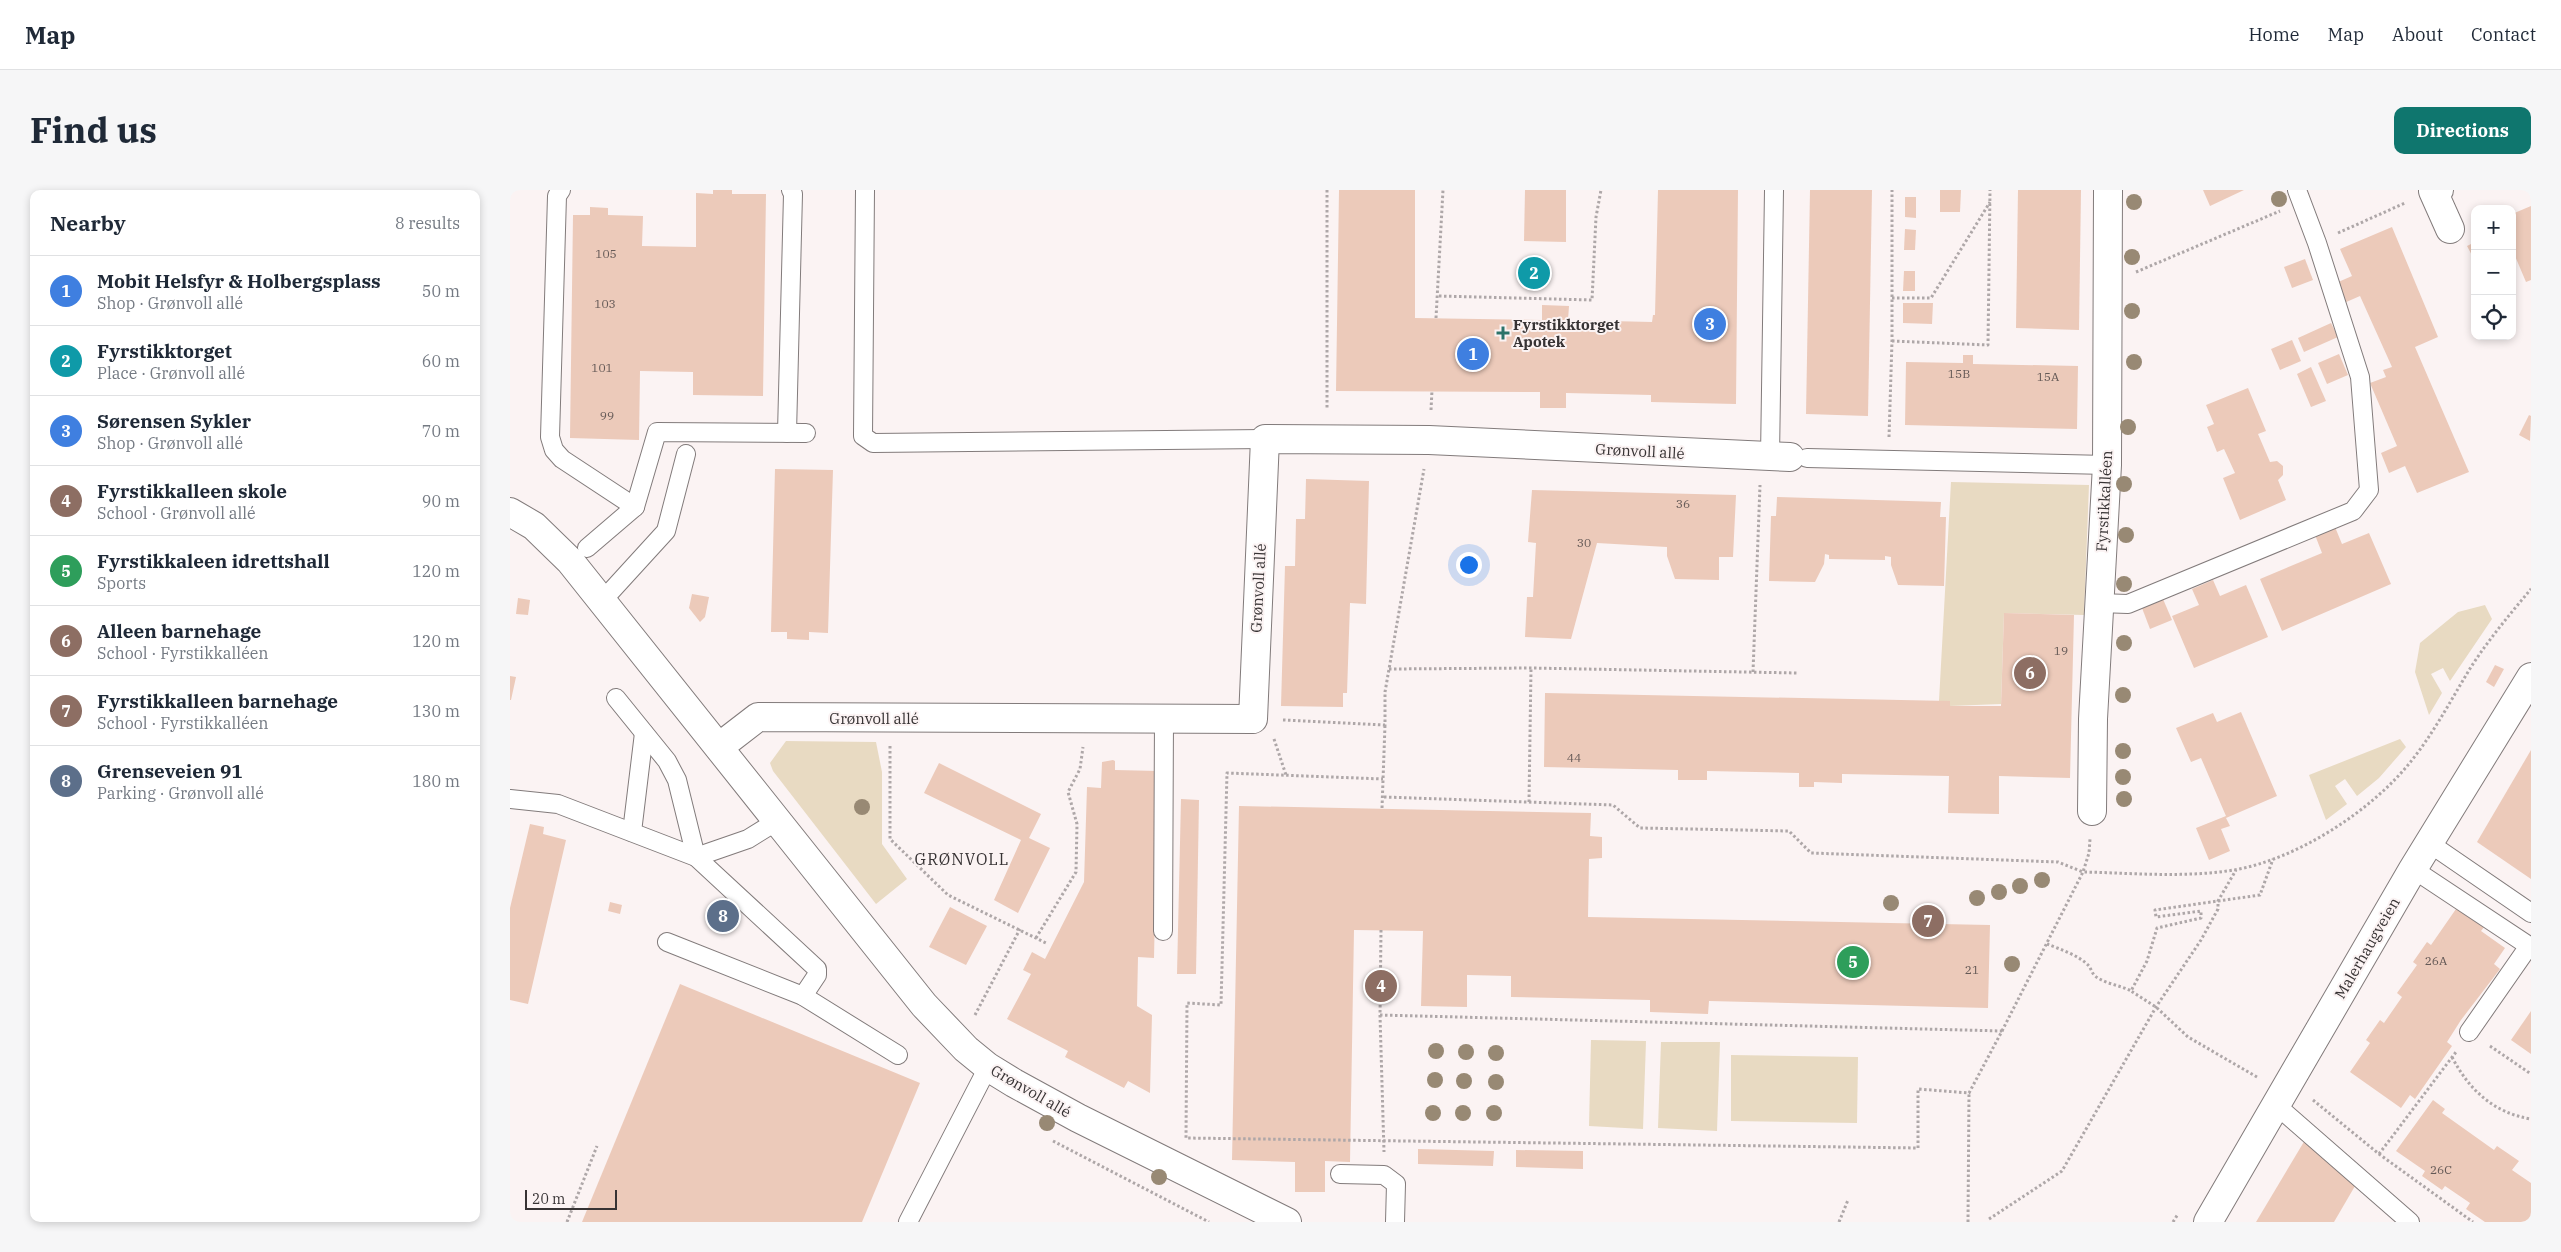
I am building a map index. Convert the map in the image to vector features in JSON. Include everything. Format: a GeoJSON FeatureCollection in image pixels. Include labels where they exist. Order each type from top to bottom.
{"type":"FeatureCollection","features":[{"type":"Feature","properties":{"kind":"street","name":"Fyrstikkalléen"},"geometry":{"type":"LineString","coordinates":[[2092,811],[2093,719],[2107,464],[2108,190]]}},
{"type":"Feature","properties":{"kind":"street"},"geometry":{"type":"LineString","coordinates":[[2436,191],[2450,229]]}},
{"type":"Feature","properties":{"kind":"street","name":"Grønvoll allé"},"geometry":{"type":"LineString","coordinates":[[719,747],[758,717],[1252,719],[1265,439],[1429,440],[1782,457]]}},
{"type":"Feature","properties":{"kind":"street","name":"Grønvoll allé"},"geometry":{"type":"LineString","coordinates":[[510,512],[534,526],[553,542],[603,600],[946,1031],[988,1067],[1078,1118],[1287,1222]]}},
{"type":"Feature","properties":{"kind":"street","name":"Malerhaugveien"},"geometry":{"type":"LineString","coordinates":[[2208,1222],[2413,869],[2531,677]]}},
{"type":"Feature","properties":{"kind":"lane"},"geometry":{"type":"LineString","coordinates":[[561,190],[557,196],[550,437],[554,450],[562,459],[635,507]]}},
{"type":"Feature","properties":{"kind":"lane"},"geometry":{"type":"LineString","coordinates":[[787,433],[793,194],[791,190]]}},
{"type":"Feature","properties":{"kind":"lane"},"geometry":{"type":"LineString","coordinates":[[864,190],[863,436],[874,443],[1265,439]]}},
{"type":"Feature","properties":{"kind":"lane"},"geometry":{"type":"LineString","coordinates":[[1774,190],[1782,457],[1888,461],[2107,464]]}},
{"type":"Feature","properties":{"kind":"lane"},"geometry":{"type":"LineString","coordinates":[[2099,603],[2128,604],[2335,519],[2353,511],[2369,490],[2360,377],[2317,243],[2299,196]]}},
{"type":"Feature","properties":{"kind":"lane"},"geometry":{"type":"LineString","coordinates":[[587,548],[635,507],[657,432],[806,433]]}},
{"type":"Feature","properties":{"kind":"lane"},"geometry":{"type":"LineString","coordinates":[[603,600],[666,531],[686,454]]}},
{"type":"Feature","properties":{"kind":"lane"},"geometry":{"type":"LineString","coordinates":[[616,698],[667,762],[677,780],[696,857]]}},
{"type":"Feature","properties":{"kind":"lane"},"geometry":{"type":"LineString","coordinates":[[1163,931],[1164,719]]}},
{"type":"Feature","properties":{"kind":"lane"},"geometry":{"type":"LineString","coordinates":[[632,832],[644,733]]}},
{"type":"Feature","properties":{"kind":"lane"},"geometry":{"type":"LineString","coordinates":[[510,799],[558,804],[696,857],[813,962],[817,969],[816,976],[803,996]]}},
{"type":"Feature","properties":{"kind":"lane"},"geometry":{"type":"LineString","coordinates":[[696,857],[748,839],[777,821]]}},
{"type":"Feature","properties":{"kind":"lane"},"geometry":{"type":"LineString","coordinates":[[2430,843],[2531,913]]}},
{"type":"Feature","properties":{"kind":"lane"},"geometry":{"type":"LineString","coordinates":[[2413,869],[2529,946],[2469,1032]]}},
{"type":"Feature","properties":{"kind":"lane"},"geometry":{"type":"LineString","coordinates":[[667,942],[803,996],[898,1055]]}},
{"type":"Feature","properties":{"kind":"lane"},"geometry":{"type":"LineString","coordinates":[[908,1222],[988,1067]]}},
{"type":"Feature","properties":{"kind":"lane"},"geometry":{"type":"LineString","coordinates":[[2276,1104],[2410,1222]]}},
{"type":"Feature","properties":{"kind":"lane"},"geometry":{"type":"LineString","coordinates":[[1340,1174],[1384,1175],[1396,1184],[1395,1222]]}},
{"type":"Feature","properties":{"kind":"path"},"geometry":{"type":"LineString","coordinates":[[1327,190],[1327,440]]}},
{"type":"Feature","properties":{"kind":"path"},"geometry":{"type":"LineString","coordinates":[[1436,318],[1443,190]]}},
{"type":"Feature","properties":{"kind":"path"},"geometry":{"type":"LineString","coordinates":[[1438,296],[1592,300],[1596,217],[1601,190]]}},
{"type":"Feature","properties":{"kind":"path"},"geometry":{"type":"LineString","coordinates":[[1888,461],[1892,341],[1892,190]]}},
{"type":"Feature","properties":{"kind":"path"},"geometry":{"type":"LineString","coordinates":[[1892,341],[1988,346],[1990,190]]}},
{"type":"Feature","properties":{"kind":"path"},"geometry":{"type":"LineString","coordinates":[[2317,243],[2436,191]]}},
{"type":"Feature","properties":{"kind":"path"},"geometry":{"type":"LineString","coordinates":[[2108,284],[2299,196]]}},
{"type":"Feature","properties":{"kind":"path"},"geometry":{"type":"LineString","coordinates":[[1892,298],[1931,298],[1990,201]]}},
{"type":"Feature","properties":{"kind":"path"},"geometry":{"type":"LineString","coordinates":[[1382,808],[1384,797],[1385,692],[1429,440]]}},
{"type":"Feature","properties":{"kind":"path"},"geometry":{"type":"LineString","coordinates":[[1752,672],[1782,457]]}},
{"type":"Feature","properties":{"kind":"path"},"geometry":{"type":"LineString","coordinates":[[1384,797],[1613,805],[1640,828],[1790,831],[1810,854],[2058,862],[2083,872],[2187,875],[2236,870],[2273,858],[2313,841],[2350,818],[2385,788],[2411,761],[2436,726],[2472,666],[2505,619],[2531,589]]}},
{"type":"Feature","properties":{"kind":"path"},"geometry":{"type":"LineString","coordinates":[[1389,669],[1531,668],[1797,673]]}},
{"type":"Feature","properties":{"kind":"path"},"geometry":{"type":"LineString","coordinates":[[1529,802],[1531,668]]}},
{"type":"Feature","properties":{"kind":"path"},"geometry":{"type":"LineString","coordinates":[[891,718],[890,839],[948,895],[1048,944]]}},
{"type":"Feature","properties":{"kind":"path"},"geometry":{"type":"LineString","coordinates":[[1252,719],[1385,725]]}},
{"type":"Feature","properties":{"kind":"path"},"geometry":{"type":"LineString","coordinates":[[1273,737],[1286,775]]}},
{"type":"Feature","properties":{"kind":"path"},"geometry":{"type":"LineString","coordinates":[[1036,938],[1076,872],[1077,824],[1068,792],[1080,769],[1083,742]]}},
{"type":"Feature","properties":{"kind":"path"},"geometry":{"type":"LineString","coordinates":[[1383,779],[1227,773],[1222,1005],[1188,1004],[1186,1138],[1918,1148],[1918,1089],[1969,1093]]}},
{"type":"Feature","properties":{"kind":"path"},"geometry":{"type":"LineString","coordinates":[[1968,1222],[1969,1093],[2083,872],[2089,853],[2092,811]]}},
{"type":"Feature","properties":{"kind":"path"},"geometry":{"type":"LineString","coordinates":[[2131,991],[2147,961],[2157,928],[2202,918],[2201,911],[2156,917],[2155,910],[2260,895],[2273,858]]}},
{"type":"Feature","properties":{"kind":"path"},"geometry":{"type":"LineString","coordinates":[[1989,1219],[2062,1171],[2156,1007],[2201,940],[2218,909],[2218,901],[2236,870]]}},
{"type":"Feature","properties":{"kind":"path"},"geometry":{"type":"LineString","coordinates":[[973,1020],[1020,929]]}},
{"type":"Feature","properties":{"kind":"path"},"geometry":{"type":"LineString","coordinates":[[1381,930],[1380,1015],[1384,1175]]}},
{"type":"Feature","properties":{"kind":"path"},"geometry":{"type":"LineString","coordinates":[[2047,944],[2062,949],[2088,965],[2094,975],[2106,982],[2118,984],[2131,991],[2156,1007],[2188,1037],[2258,1078]]}},
{"type":"Feature","properties":{"kind":"path"},"geometry":{"type":"LineString","coordinates":[[1380,1015],[2002,1031]]}},
{"type":"Feature","properties":{"kind":"path"},"geometry":{"type":"LineString","coordinates":[[2379,1154],[2469,1032],[2531,1074]]}},
{"type":"Feature","properties":{"kind":"path"},"geometry":{"type":"LineString","coordinates":[[2452,1057],[2461,1075],[2484,1100],[2513,1116],[2531,1119]]}},
{"type":"Feature","properties":{"kind":"path"},"geometry":{"type":"LineString","coordinates":[[2307,1095],[2379,1154],[2472,1222]]}},
{"type":"Feature","properties":{"kind":"path"},"geometry":{"type":"LineString","coordinates":[[567,1222],[597,1146]]}},
{"type":"Feature","properties":{"kind":"path"},"geometry":{"type":"LineString","coordinates":[[1839,1222],[1848,1200]]}},
{"type":"Feature","properties":{"kind":"shaded area"},"geometry":{"type":"Polygon","coordinates":[[[1951,482],[2089,485],[2084,615],[2004,613],[2001,704],[1950,706],[1950,701],[1939,701],[1951,482]]]}},
{"type":"Feature","properties":{"kind":"shaded area"},"geometry":{"type":"Polygon","coordinates":[[[2485,605],[2492,619],[2450,681],[2443,668],[2431,674],[2442,693],[2429,715],[2415,672],[2420,643],[2458,612],[2485,605]]]}},
{"type":"Feature","properties":{"kind":"shaded area"},"geometry":{"type":"Polygon","coordinates":[[[2400,739],[2406,747],[2379,778],[2357,796],[2345,779],[2335,786],[2347,804],[2326,820],[2309,775],[2400,739]]]}},
{"type":"Feature","properties":{"kind":"shaded area"},"geometry":{"type":"Polygon","coordinates":[[[786,741],[876,742],[882,772],[882,844],[907,879],[876,904],[773,771],[770,763],[786,741]]]}},
{"type":"Feature","properties":{"kind":"shaded area"},"geometry":{"type":"Polygon","coordinates":[[[1591,1040],[1646,1041],[1643,1129],[1589,1126],[1591,1040]]]}},
{"type":"Feature","properties":{"kind":"shaded area"},"geometry":{"type":"Polygon","coordinates":[[[1661,1042],[1720,1042],[1717,1131],[1658,1128],[1661,1042]]]}},
{"type":"Feature","properties":{"kind":"shaded area"},"geometry":{"type":"Polygon","coordinates":[[[1731,1055],[1858,1057],[1857,1123],[1731,1121],[1731,1055]]]}},
{"type":"Feature","properties":{"kind":"building"},"geometry":{"type":"Polygon","coordinates":[[[713,190],[732,190],[732,194],[766,194],[763,396],[693,395],[693,372],[640,371],[639,440],[570,438],[573,215],[590,215],[590,207],[608,208],[608,215],[643,216],[642,246],[696,247],[696,193],[713,194],[713,190]]]}},
{"type":"Feature","properties":{"kind":"building"},"geometry":{"type":"Polygon","coordinates":[[[1339,190],[1415,190],[1415,318],[1542,320],[1542,305],[1569,306],[1568,320],[1652,322],[1653,315],[1655,315],[1658,190],[1738,190],[1736,404],[1651,402],[1651,395],[1566,393],[1566,408],[1540,408],[1540,392],[1336,391],[1339,190]]]}},
{"type":"Feature","properties":{"kind":"building"},"geometry":{"type":"Polygon","coordinates":[[[1525,190],[1566,190],[1566,242],[1524,241],[1525,190]]]}},
{"type":"Feature","properties":{"kind":"building"},"geometry":{"type":"Polygon","coordinates":[[[1810,190],[1872,190],[1868,416],[1806,414],[1810,190]]]}},
{"type":"Feature","properties":{"kind":"building"},"geometry":{"type":"Polygon","coordinates":[[[1940,190],[1961,190],[1960,212],[1940,212],[1940,190]]]}},
{"type":"Feature","properties":{"kind":"building"},"geometry":{"type":"Polygon","coordinates":[[[2018,190],[2081,190],[2079,330],[2016,328],[2018,190]]]}},
{"type":"Feature","properties":{"kind":"building"},"geometry":{"type":"Polygon","coordinates":[[[2203,190],[2244,190],[2210,206],[2203,190]]]}},
{"type":"Feature","properties":{"kind":"building"},"geometry":{"type":"Polygon","coordinates":[[[1905,197],[1916,197],[1916,218],[1905,217],[1905,197]]]}},
{"type":"Feature","properties":{"kind":"building"},"geometry":{"type":"Polygon","coordinates":[[[2531,206],[2531,280],[2526,282],[2516,258],[2516,212],[2531,206]]]}},
{"type":"Feature","properties":{"kind":"building"},"geometry":{"type":"Polygon","coordinates":[[[2392,227],[2438,337],[2415,347],[2469,472],[2417,493],[2405,466],[2389,473],[2381,453],[2397,446],[2370,383],[2386,377],[2383,370],[2392,367],[2360,296],[2344,303],[2336,283],[2352,276],[2340,249],[2392,227]]]}},
{"type":"Feature","properties":{"kind":"building"},"geometry":{"type":"Polygon","coordinates":[[[1905,229],[1916,230],[1915,250],[1904,250],[1905,229]]]}},
{"type":"Feature","properties":{"kind":"building"},"geometry":{"type":"Polygon","coordinates":[[[2471,244],[2471,254],[2467,246],[2471,244]]]}},
{"type":"Feature","properties":{"kind":"building"},"geometry":{"type":"Polygon","coordinates":[[[2305,259],[2313,280],[2292,288],[2284,267],[2305,259]]]}},
{"type":"Feature","properties":{"kind":"building"},"geometry":{"type":"Polygon","coordinates":[[[1904,271],[1915,271],[1915,291],[1903,291],[1904,271]]]}},
{"type":"Feature","properties":{"kind":"building"},"geometry":{"type":"Polygon","coordinates":[[[1903,303],[1933,303],[1932,324],[1903,323],[1903,303]]]}},
{"type":"Feature","properties":{"kind":"building"},"geometry":{"type":"Polygon","coordinates":[[[2331,323],[2338,337],[2304,352],[2298,338],[2331,323]]]}},
{"type":"Feature","properties":{"kind":"building"},"geometry":{"type":"Polygon","coordinates":[[[2292,340],[2301,361],[2280,370],[2271,349],[2292,340]]]}},
{"type":"Feature","properties":{"kind":"building"},"geometry":{"type":"Polygon","coordinates":[[[2339,354],[2348,375],[2327,384],[2318,363],[2339,354]]]}},
{"type":"Feature","properties":{"kind":"building"},"geometry":{"type":"Polygon","coordinates":[[[1963,355],[1973,355],[1973,364],[2078,366],[2077,429],[1905,425],[1906,362],[1963,363],[1963,355]]]}},
{"type":"Feature","properties":{"kind":"building"},"geometry":{"type":"Polygon","coordinates":[[[2311,367],[2326,401],[2311,407],[2297,374],[2311,367]]]}},
{"type":"Feature","properties":{"kind":"building"},"geometry":{"type":"Polygon","coordinates":[[[2248,388],[2266,431],[2258,434],[2270,462],[2277,461],[2283,466],[2283,475],[2278,480],[2286,500],[2240,520],[2223,478],[2235,473],[2224,449],[2217,452],[2207,427],[2214,424],[2206,405],[2248,388]]]}},
{"type":"Feature","properties":{"kind":"building"},"geometry":{"type":"Polygon","coordinates":[[[2529,415],[2531,416],[2530,441],[2519,435],[2529,415]]]}},
{"type":"Feature","properties":{"kind":"building"},"geometry":{"type":"Polygon","coordinates":[[[775,469],[833,470],[828,633],[809,632],[809,640],[787,639],[787,632],[771,632],[775,469]]]}},
{"type":"Feature","properties":{"kind":"building"},"geometry":{"type":"Polygon","coordinates":[[[1306,479],[1369,481],[1366,604],[1350,603],[1347,693],[1343,693],[1343,707],[1281,706],[1285,566],[1295,566],[1296,519],[1305,519],[1306,479]]]}},
{"type":"Feature","properties":{"kind":"building"},"geometry":{"type":"Polygon","coordinates":[[[1532,490],[1736,495],[1733,557],[1719,557],[1719,580],[1675,579],[1667,556],[1667,547],[1597,543],[1571,639],[1525,637],[1527,597],[1533,597],[1536,543],[1528,542],[1532,490]]]}},
{"type":"Feature","properties":{"kind":"building"},"geometry":{"type":"Polygon","coordinates":[[[1777,497],[1941,502],[1940,517],[1946,517],[1944,586],[1898,585],[1891,565],[1891,557],[1885,556],[1885,560],[1829,559],[1829,555],[1825,554],[1824,564],[1815,582],[1769,581],[1771,516],[1776,516],[1777,497]]]}},
{"type":"Feature","properties":{"kind":"building"},"geometry":{"type":"Polygon","coordinates":[[[2335,527],[2342,544],[2369,533],[2391,584],[2282,631],[2260,579],[2322,553],[2315,535],[2335,527]]]}},
{"type":"Feature","properties":{"kind":"building"},"geometry":{"type":"Polygon","coordinates":[[[2213,580],[2220,596],[2246,585],[2268,637],[2194,668],[2172,616],[2199,605],[2192,589],[2213,580]]]}},
{"type":"Feature","properties":{"kind":"building"},"geometry":{"type":"Polygon","coordinates":[[[692,594],[709,597],[705,617],[700,622],[689,608],[692,594]]]}},
{"type":"Feature","properties":{"kind":"building"},"geometry":{"type":"Polygon","coordinates":[[[518,598],[530,600],[528,615],[516,614],[518,598]]]}},
{"type":"Feature","properties":{"kind":"building"},"geometry":{"type":"Polygon","coordinates":[[[2163,599],[2172,620],[2150,629],[2142,608],[2163,599]]]}},
{"type":"Feature","properties":{"kind":"building"},"geometry":{"type":"Polygon","coordinates":[[[2004,613],[2074,615],[2070,778],[1999,776],[1999,814],[1948,813],[1949,776],[1842,774],[1842,783],[1814,782],[1814,787],[1799,787],[1799,773],[1707,771],[1707,780],[1678,780],[1678,770],[1544,767],[1545,693],[1950,701],[1950,706],[2001,706],[2004,613]]]}},
{"type":"Feature","properties":{"kind":"building"},"geometry":{"type":"Polygon","coordinates":[[[2495,665],[2504,669],[2494,687],[2486,682],[2495,665]]]}},
{"type":"Feature","properties":{"kind":"building"},"geometry":{"type":"Polygon","coordinates":[[[510,676],[516,677],[511,700],[510,700],[510,676]]]}},
{"type":"Feature","properties":{"kind":"building"},"geometry":{"type":"Polygon","coordinates":[[[2241,712],[2277,796],[2226,818],[2230,826],[2221,829],[2230,851],[2209,860],[2196,828],[2226,816],[2201,758],[2191,762],[2176,728],[2213,713],[2217,722],[2241,712]]]}},
{"type":"Feature","properties":{"kind":"building"},"geometry":{"type":"Polygon","coordinates":[[[2531,750],[2531,879],[2477,842],[2531,750]]]}},
{"type":"Feature","properties":{"kind":"building"},"geometry":{"type":"Polygon","coordinates":[[[1115,761],[1115,770],[1158,771],[1154,958],[1138,957],[1137,1006],[1152,1015],[1150,1093],[1128,1081],[1124,1088],[1065,1057],[1068,1051],[1007,1019],[1031,974],[1023,970],[1032,952],[1045,959],[1084,882],[1087,787],[1101,788],[1102,762],[1115,761]]]}},
{"type":"Feature","properties":{"kind":"building"},"geometry":{"type":"Polygon","coordinates":[[[939,763],[1041,814],[1029,838],[1050,848],[1018,913],[994,900],[1021,840],[924,793],[939,763]]]}},
{"type":"Feature","properties":{"kind":"building"},"geometry":{"type":"Polygon","coordinates":[[[1181,799],[1199,800],[1196,974],[1177,974],[1181,799]]]}},
{"type":"Feature","properties":{"kind":"building"},"geometry":{"type":"Polygon","coordinates":[[[1239,806],[1591,813],[1590,836],[1602,837],[1602,858],[1589,859],[1588,917],[1990,925],[1988,1008],[1709,1001],[1708,1014],[1650,1012],[1650,1000],[1511,997],[1511,976],[1467,975],[1467,1007],[1421,1006],[1423,931],[1354,930],[1350,1162],[1325,1161],[1325,1192],[1295,1192],[1295,1162],[1232,1160],[1239,806]]]}},
{"type":"Feature","properties":{"kind":"building"},"geometry":{"type":"Polygon","coordinates":[[[530,824],[544,827],[543,834],[566,840],[528,1004],[510,1000],[510,908],[530,824]]]}},
{"type":"Feature","properties":{"kind":"building"},"geometry":{"type":"Polygon","coordinates":[[[610,902],[622,905],[620,914],[608,911],[610,902]]]}},
{"type":"Feature","properties":{"kind":"building"},"geometry":{"type":"Polygon","coordinates":[[[950,907],[987,926],[966,965],[929,947],[950,907]]]}},
{"type":"Feature","properties":{"kind":"building"},"geometry":{"type":"Polygon","coordinates":[[[2456,909],[2484,927],[2481,931],[2505,948],[2494,964],[2500,969],[2461,1020],[2447,1042],[2452,1046],[2415,1099],[2410,1095],[2401,1108],[2350,1072],[2370,1043],[2366,1040],[2380,1020],[2384,1023],[2402,997],[2397,993],[2417,965],[2413,962],[2427,942],[2431,945],[2456,909]]]}},
{"type":"Feature","properties":{"kind":"building"},"geometry":{"type":"Polygon","coordinates":[[[680,984],[920,1083],[862,1222],[582,1222],[680,984]]]}},
{"type":"Feature","properties":{"kind":"building"},"geometry":{"type":"Polygon","coordinates":[[[2531,1011],[2531,1054],[2511,1040],[2531,1011]]]}},
{"type":"Feature","properties":{"kind":"building"},"geometry":{"type":"Polygon","coordinates":[[[2433,1100],[2445,1109],[2442,1113],[2494,1150],[2497,1146],[2519,1161],[2512,1170],[2531,1183],[2531,1222],[2485,1222],[2466,1209],[2470,1203],[2445,1186],[2442,1190],[2422,1176],[2425,1171],[2396,1151],[2433,1100]]]}},
{"type":"Feature","properties":{"kind":"building"},"geometry":{"type":"Polygon","coordinates":[[[2305,1140],[2355,1186],[2334,1222],[2256,1222],[2305,1140]]]}},
{"type":"Feature","properties":{"kind":"building"},"geometry":{"type":"Polygon","coordinates":[[[1418,1149],[1494,1151],[1493,1166],[1418,1164],[1418,1149]]]}},
{"type":"Feature","properties":{"kind":"building"},"geometry":{"type":"Polygon","coordinates":[[[1516,1150],[1583,1151],[1583,1169],[1516,1167],[1516,1150]]]}},
{"type":"Feature","properties":{"kind":"place","name":"Fyrstikktorget"},"geometry":{"type":"Point","coordinates":[1534,273]}},
{"type":"Feature","properties":{"kind":"place","name":"Sørensen Sykler"},"geometry":{"type":"Point","coordinates":[1710,324]}},
{"type":"Feature","properties":{"kind":"place","name":"Fyrstikktorget Apotek"},"geometry":{"type":"Point","coordinates":[1503,333]}},
{"type":"Feature","properties":{"kind":"place","name":"Mobit Helsfyr & Holbergsplass"},"geometry":{"type":"Point","coordinates":[1473,354]}},
{"type":"Feature","properties":{"kind":"place","name":"Alleen barnehage"},"geometry":{"type":"Point","coordinates":[2030,673]}},
{"type":"Feature","properties":{"kind":"place","name":"Grenseveien 91"},"geometry":{"type":"Point","coordinates":[723,916]}},
{"type":"Feature","properties":{"kind":"place","name":"Fyrstikkalleen barnehage"},"geometry":{"type":"Point","coordinates":[1928,921]}},
{"type":"Feature","properties":{"kind":"place","name":"Fyrstikkaleen idrettshall"},"geometry":{"type":"Point","coordinates":[1853,962]}},
{"type":"Feature","properties":{"kind":"place","name":"Fyrstikkalleen skole"},"geometry":{"type":"Point","coordinates":[1381,986]}},
{"type":"Feature","properties":{"kind":"district","name":"GRØNVOLL"},"geometry":{"type":"Point","coordinates":[962,859]}}]}
